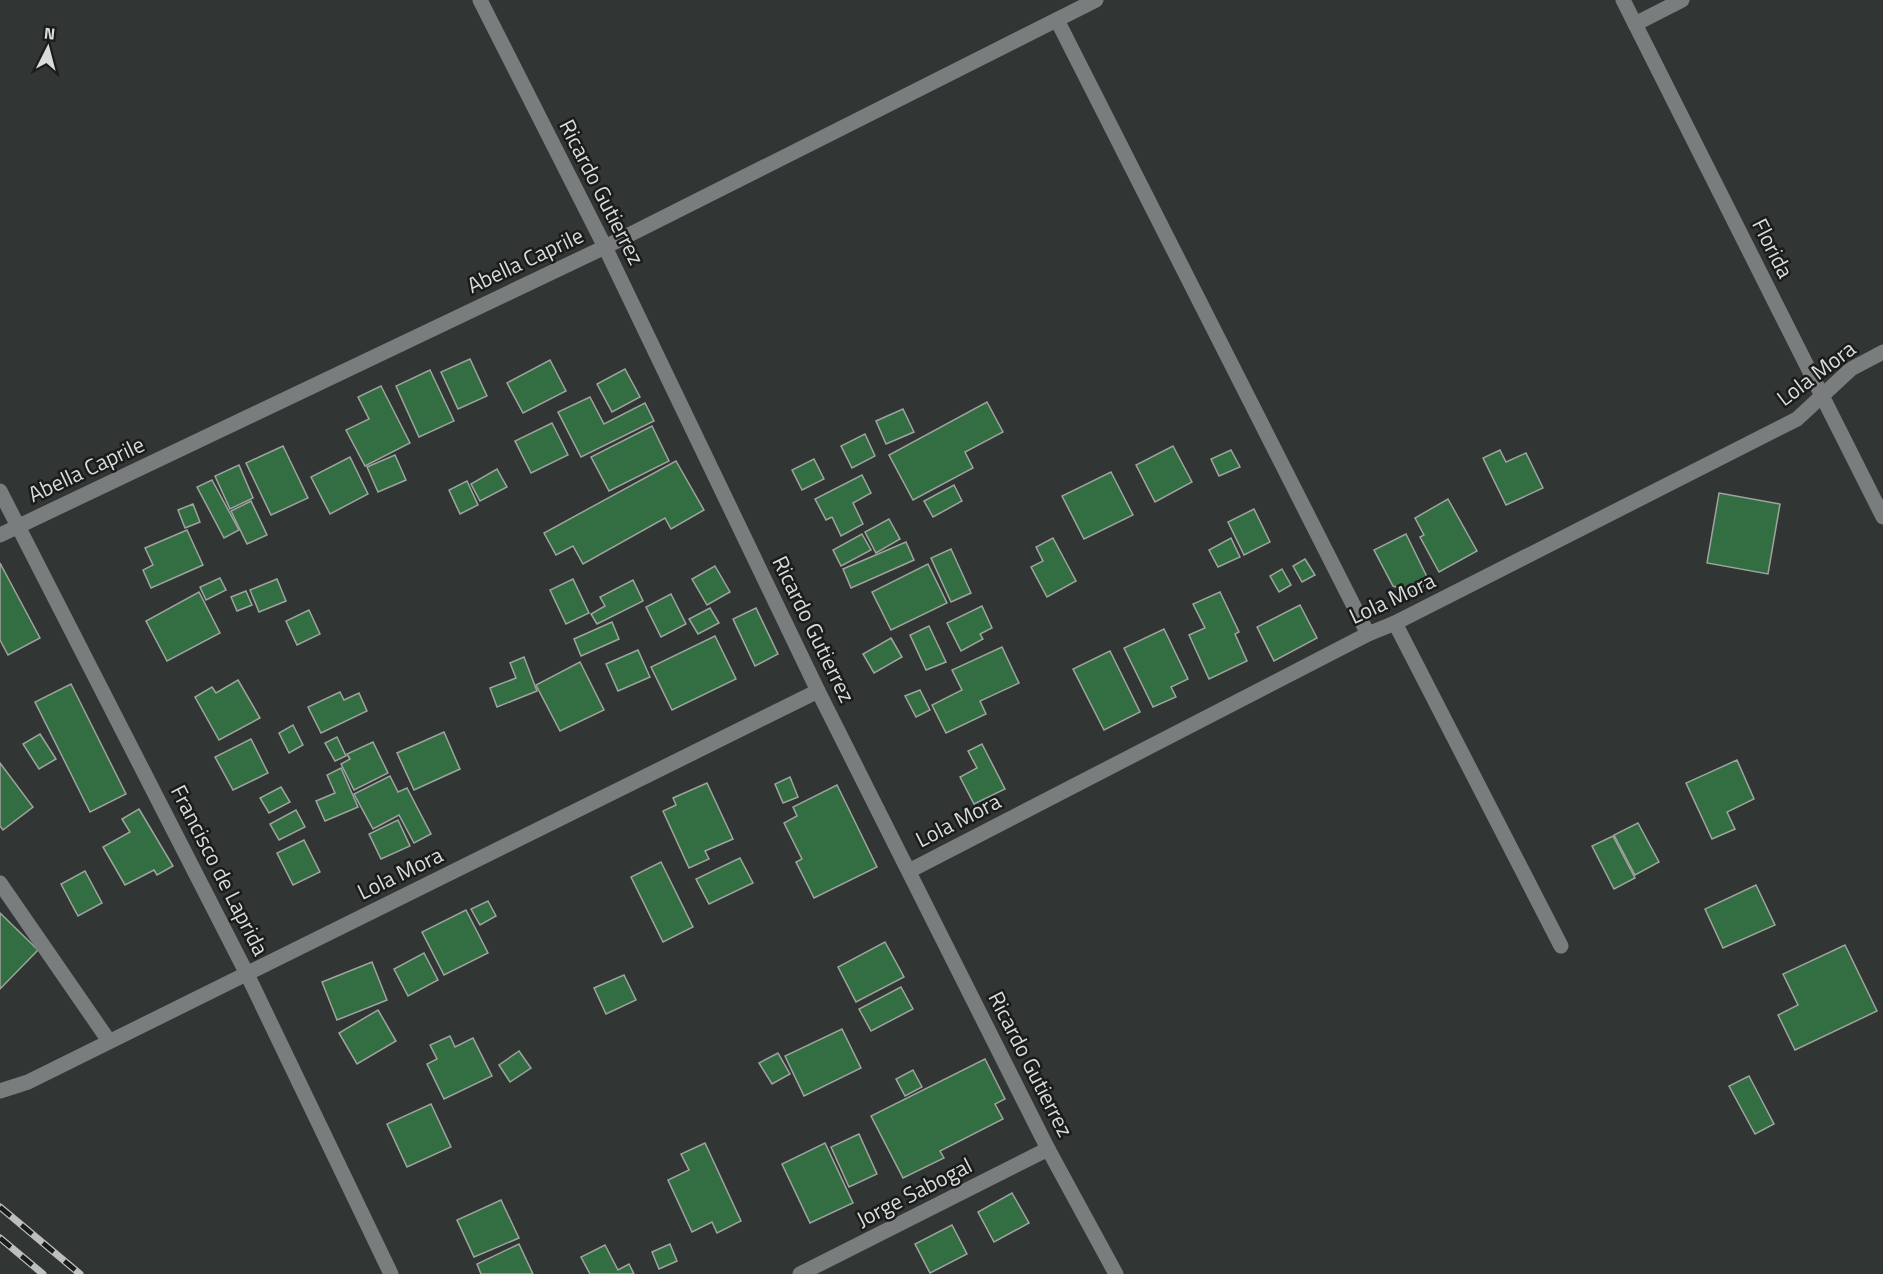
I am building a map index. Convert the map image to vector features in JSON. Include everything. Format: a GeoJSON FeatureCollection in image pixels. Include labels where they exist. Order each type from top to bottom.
{"type":"FeatureCollection","features":[{"type":"Feature","properties":{"kind":"street","name":"Ricardo Gutierrez"},"geometry":{"type":"LineString","coordinates":[[480,0],[606,247],[818,691],[1048,1149],[1116,1274]]}},
{"type":"Feature","properties":{"kind":"street","name":"Abella Caprile"},"geometry":{"type":"LineString","coordinates":[[0,535],[606,247],[1096,0]]}},
{"type":"Feature","properties":{"kind":"street","name":"Florida"},"geometry":{"type":"LineString","coordinates":[[1623,0],[1883,517]]}},
{"type":"Feature","properties":{"kind":"street"},"geometry":{"type":"LineString","coordinates":[[1635,24],[1682,0]]}},
{"type":"Feature","properties":{"kind":"street"},"geometry":{"type":"LineString","coordinates":[[1057,20],[1368,634]]}},
{"type":"Feature","properties":{"kind":"street","name":"Lola Mora"},"geometry":{"type":"LineString","coordinates":[[909,871],[1368,634],[1395,623],[1797,419],[1851,369],[1883,352]]}},
{"type":"Feature","properties":{"kind":"street","name":"Francisco de Laprida"},"geometry":{"type":"LineString","coordinates":[[0,491],[247,974],[391,1274]]}},
{"type":"Feature","properties":{"kind":"street"},"geometry":{"type":"LineString","coordinates":[[1395,623],[1560,946]]}},
{"type":"Feature","properties":{"kind":"street","name":"Lola Mora"},"geometry":{"type":"LineString","coordinates":[[0,1091],[28,1082],[818,691]]}},
{"type":"Feature","properties":{"kind":"street"},"geometry":{"type":"LineString","coordinates":[[0,883],[110,1041]]}},
{"type":"Feature","properties":{"kind":"street","name":"Jorge Sabogal"},"geometry":{"type":"LineString","coordinates":[[800,1274],[1048,1149]]}},
{"type":"Feature","properties":{"kind":"building"},"geometry":{"type":"Polygon","coordinates":[[[470,359],[487,396],[458,409],[441,372],[470,359]]]}},
{"type":"Feature","properties":{"kind":"building"},"geometry":{"type":"Polygon","coordinates":[[[550,360],[566,391],[523,413],[507,383],[550,360]]]}},
{"type":"Feature","properties":{"kind":"building"},"geometry":{"type":"Polygon","coordinates":[[[625,369],[640,397],[612,412],[597,384],[625,369]]]}},
{"type":"Feature","properties":{"kind":"building"},"geometry":{"type":"Polygon","coordinates":[[[430,370],[454,421],[419,437],[396,386],[430,370]]]}},
{"type":"Feature","properties":{"kind":"building"},"geometry":{"type":"Polygon","coordinates":[[[381,386],[410,443],[365,466],[346,430],[369,419],[358,397],[381,386]]]}},
{"type":"Feature","properties":{"kind":"building"},"geometry":{"type":"Polygon","coordinates":[[[590,397],[604,424],[645,403],[654,421],[581,457],[558,412],[590,397]]]}},
{"type":"Feature","properties":{"kind":"building"},"geometry":{"type":"Polygon","coordinates":[[[987,402],[1003,432],[965,452],[973,468],[913,500],[889,455],[987,402]]]}},
{"type":"Feature","properties":{"kind":"building"},"geometry":{"type":"Polygon","coordinates":[[[903,409],[914,432],[886,444],[876,421],[903,409]]]}},
{"type":"Feature","properties":{"kind":"building"},"geometry":{"type":"Polygon","coordinates":[[[552,423],[568,455],[531,473],[515,441],[552,423]]]}},
{"type":"Feature","properties":{"kind":"building"},"geometry":{"type":"Polygon","coordinates":[[[652,426],[669,461],[609,491],[591,457],[652,426]]]}},
{"type":"Feature","properties":{"kind":"building"},"geometry":{"type":"Polygon","coordinates":[[[865,434],[875,456],[852,468],[841,446],[865,434]]]}},
{"type":"Feature","properties":{"kind":"building"},"geometry":{"type":"Polygon","coordinates":[[[283,446],[308,498],[271,515],[246,463],[283,446]]]}},
{"type":"Feature","properties":{"kind":"building"},"geometry":{"type":"Polygon","coordinates":[[[1173,446],[1192,482],[1155,502],[1136,465],[1173,446]]]}},
{"type":"Feature","properties":{"kind":"building"},"geometry":{"type":"Polygon","coordinates":[[[1231,450],[1240,467],[1219,476],[1211,459],[1231,450]]]}},
{"type":"Feature","properties":{"kind":"building"},"geometry":{"type":"Polygon","coordinates":[[[1500,450],[1506,462],[1526,453],[1543,488],[1506,505],[1483,458],[1500,450]]]}},
{"type":"Feature","properties":{"kind":"building"},"geometry":{"type":"Polygon","coordinates":[[[395,455],[406,480],[378,492],[367,467],[395,455]]]}},
{"type":"Feature","properties":{"kind":"building"},"geometry":{"type":"Polygon","coordinates":[[[350,457],[368,494],[330,514],[311,477],[350,457]]]}},
{"type":"Feature","properties":{"kind":"building"},"geometry":{"type":"Polygon","coordinates":[[[814,459],[824,479],[802,490],[792,470],[814,459]]]}},
{"type":"Feature","properties":{"kind":"building"},"geometry":{"type":"Polygon","coordinates":[[[676,461],[704,510],[671,529],[665,518],[583,564],[573,546],[556,555],[544,533],[676,461]]]}},
{"type":"Feature","properties":{"kind":"building"},"geometry":{"type":"Polygon","coordinates":[[[239,465],[253,498],[230,509],[215,476],[239,465]]]}},
{"type":"Feature","properties":{"kind":"building"},"geometry":{"type":"Polygon","coordinates":[[[497,469],[507,487],[480,501],[471,484],[497,469]]]}},
{"type":"Feature","properties":{"kind":"building"},"geometry":{"type":"Polygon","coordinates":[[[1111,472],[1133,515],[1084,539],[1062,496],[1111,472]]]}},
{"type":"Feature","properties":{"kind":"building"},"geometry":{"type":"Polygon","coordinates":[[[862,475],[871,493],[853,503],[863,524],[841,536],[832,517],[826,520],[815,499],[862,475]]]}},
{"type":"Feature","properties":{"kind":"building"},"geometry":{"type":"Polygon","coordinates":[[[212,480],[239,530],[224,538],[197,487],[212,480]]]}},
{"type":"Feature","properties":{"kind":"building"},"geometry":{"type":"Polygon","coordinates":[[[467,481],[478,505],[460,514],[449,490],[467,481]]]}},
{"type":"Feature","properties":{"kind":"building"},"geometry":{"type":"Polygon","coordinates":[[[954,485],[962,501],[933,517],[924,501],[954,485]]]}},
{"type":"Feature","properties":{"kind":"building"},"geometry":{"type":"Polygon","coordinates":[[[1719,493],[1780,504],[1768,574],[1707,563],[1719,493]]]}},
{"type":"Feature","properties":{"kind":"building"},"geometry":{"type":"Polygon","coordinates":[[[1448,499],[1477,551],[1439,572],[1420,537],[1424,535],[1415,518],[1448,499]]]}},
{"type":"Feature","properties":{"kind":"building"},"geometry":{"type":"Polygon","coordinates":[[[251,501],[267,535],[247,544],[231,511],[251,501]]]}},
{"type":"Feature","properties":{"kind":"building"},"geometry":{"type":"Polygon","coordinates":[[[193,504],[200,522],[185,528],[178,510],[193,504]]]}},
{"type":"Feature","properties":{"kind":"building"},"geometry":{"type":"Polygon","coordinates":[[[1254,509],[1270,542],[1244,555],[1228,522],[1254,509]]]}},
{"type":"Feature","properties":{"kind":"building"},"geometry":{"type":"Polygon","coordinates":[[[889,519],[900,539],[876,553],[865,532],[889,519]]]}},
{"type":"Feature","properties":{"kind":"building"},"geometry":{"type":"Polygon","coordinates":[[[187,530],[203,565],[151,588],[143,570],[153,565],[145,548],[187,530]]]}},
{"type":"Feature","properties":{"kind":"building"},"geometry":{"type":"Polygon","coordinates":[[[862,534],[871,550],[841,566],[833,550],[862,534]]]}},
{"type":"Feature","properties":{"kind":"building"},"geometry":{"type":"Polygon","coordinates":[[[1406,534],[1430,583],[1413,592],[1393,586],[1374,550],[1406,534]]]}},
{"type":"Feature","properties":{"kind":"building"},"geometry":{"type":"Polygon","coordinates":[[[1053,538],[1076,581],[1047,597],[1031,567],[1043,561],[1036,547],[1053,538]]]}},
{"type":"Feature","properties":{"kind":"building"},"geometry":{"type":"Polygon","coordinates":[[[1231,538],[1240,557],[1218,567],[1209,550],[1231,538]]]}},
{"type":"Feature","properties":{"kind":"building"},"geometry":{"type":"Polygon","coordinates":[[[906,542],[914,560],[851,588],[843,569],[906,542]]]}},
{"type":"Feature","properties":{"kind":"building"},"geometry":{"type":"Polygon","coordinates":[[[951,549],[971,593],[951,602],[931,558],[951,549]]]}},
{"type":"Feature","properties":{"kind":"building"},"geometry":{"type":"Polygon","coordinates":[[[1305,559],[1315,575],[1302,582],[1293,566],[1305,559]]]}},
{"type":"Feature","properties":{"kind":"building"},"geometry":{"type":"Polygon","coordinates":[[[0,563],[40,638],[8,655],[0,640],[0,563]]]}},
{"type":"Feature","properties":{"kind":"building"},"geometry":{"type":"Polygon","coordinates":[[[928,564],[947,603],[891,630],[872,592],[928,564]]]}},
{"type":"Feature","properties":{"kind":"building"},"geometry":{"type":"Polygon","coordinates":[[[715,566],[730,592],[707,605],[692,579],[715,566]]]}},
{"type":"Feature","properties":{"kind":"building"},"geometry":{"type":"Polygon","coordinates":[[[1282,569],[1291,585],[1279,592],[1270,576],[1282,569]]]}},
{"type":"Feature","properties":{"kind":"building"},"geometry":{"type":"Polygon","coordinates":[[[220,578],[226,590],[206,600],[200,587],[220,578]]]}},
{"type":"Feature","properties":{"kind":"building"},"geometry":{"type":"Polygon","coordinates":[[[277,579],[286,601],[259,612],[250,590],[277,579]]]}},
{"type":"Feature","properties":{"kind":"building"},"geometry":{"type":"Polygon","coordinates":[[[573,579],[589,613],[566,624],[550,590],[573,579]]]}},
{"type":"Feature","properties":{"kind":"building"},"geometry":{"type":"Polygon","coordinates":[[[633,580],[643,601],[597,624],[591,614],[605,606],[600,597],[633,580]]]}},
{"type":"Feature","properties":{"kind":"building"},"geometry":{"type":"Polygon","coordinates":[[[246,591],[252,605],[237,611],[231,597],[246,591]]]}},
{"type":"Feature","properties":{"kind":"building"},"geometry":{"type":"Polygon","coordinates":[[[199,592],[220,633],[167,661],[146,621],[199,592]]]}},
{"type":"Feature","properties":{"kind":"building"},"geometry":{"type":"Polygon","coordinates":[[[1220,592],[1239,632],[1235,634],[1247,661],[1209,679],[1189,635],[1205,628],[1193,604],[1220,592]]]}},
{"type":"Feature","properties":{"kind":"building"},"geometry":{"type":"Polygon","coordinates":[[[671,594],[686,624],[661,637],[646,607],[671,594]]]}},
{"type":"Feature","properties":{"kind":"building"},"geometry":{"type":"Polygon","coordinates":[[[1300,605],[1317,638],[1274,661],[1257,627],[1300,605]]]}},
{"type":"Feature","properties":{"kind":"building"},"geometry":{"type":"Polygon","coordinates":[[[982,606],[992,628],[980,634],[983,639],[961,651],[947,623],[982,606]]]}},
{"type":"Feature","properties":{"kind":"building"},"geometry":{"type":"Polygon","coordinates":[[[710,608],[719,623],[698,634],[689,619],[710,608]]]}},
{"type":"Feature","properties":{"kind":"building"},"geometry":{"type":"Polygon","coordinates":[[[756,608],[778,654],[755,666],[733,619],[756,608]]]}},
{"type":"Feature","properties":{"kind":"building"},"geometry":{"type":"Polygon","coordinates":[[[309,610],[320,634],[297,645],[286,621],[309,610]]]}},
{"type":"Feature","properties":{"kind":"building"},"geometry":{"type":"Polygon","coordinates":[[[612,622],[619,639],[581,656],[574,639],[612,622]]]}},
{"type":"Feature","properties":{"kind":"building"},"geometry":{"type":"Polygon","coordinates":[[[929,626],[946,662],[926,670],[910,635],[929,626]]]}},
{"type":"Feature","properties":{"kind":"building"},"geometry":{"type":"Polygon","coordinates":[[[1164,629],[1188,679],[1171,687],[1176,697],[1153,707],[1124,648],[1164,629]]]}},
{"type":"Feature","properties":{"kind":"building"},"geometry":{"type":"Polygon","coordinates":[[[715,636],[736,679],[672,710],[651,667],[715,636]]]}},
{"type":"Feature","properties":{"kind":"building"},"geometry":{"type":"Polygon","coordinates":[[[891,638],[902,657],[874,673],[863,654],[891,638]]]}},
{"type":"Feature","properties":{"kind":"building"},"geometry":{"type":"Polygon","coordinates":[[[1002,647],[1019,683],[980,701],[986,714],[946,733],[932,705],[962,690],[952,670],[1002,647]]]}},
{"type":"Feature","properties":{"kind":"building"},"geometry":{"type":"Polygon","coordinates":[[[638,650],[650,677],[618,691],[606,664],[638,650]]]}},
{"type":"Feature","properties":{"kind":"building"},"geometry":{"type":"Polygon","coordinates":[[[1110,651],[1140,712],[1104,730],[1073,669],[1110,651]]]}},
{"type":"Feature","properties":{"kind":"building"},"geometry":{"type":"Polygon","coordinates":[[[524,657],[537,691],[497,707],[490,688],[516,678],[510,663],[524,657]]]}},
{"type":"Feature","properties":{"kind":"building"},"geometry":{"type":"Polygon","coordinates":[[[580,662],[604,710],[560,731],[536,685],[580,662]]]}},
{"type":"Feature","properties":{"kind":"building"},"geometry":{"type":"Polygon","coordinates":[[[238,680],[260,718],[219,740],[195,697],[212,687],[216,693],[238,680]]]}},
{"type":"Feature","properties":{"kind":"building"},"geometry":{"type":"Polygon","coordinates":[[[71,684],[126,794],[90,812],[35,702],[71,684]]]}},
{"type":"Feature","properties":{"kind":"building"},"geometry":{"type":"Polygon","coordinates":[[[920,690],[930,710],[916,717],[905,696],[920,690]]]}},
{"type":"Feature","properties":{"kind":"building"},"geometry":{"type":"Polygon","coordinates":[[[340,692],[344,700],[359,693],[367,711],[321,733],[308,707],[340,692]]]}},
{"type":"Feature","properties":{"kind":"building"},"geometry":{"type":"Polygon","coordinates":[[[293,725],[303,745],[289,753],[279,733],[293,725]]]}},
{"type":"Feature","properties":{"kind":"building"},"geometry":{"type":"Polygon","coordinates":[[[444,732],[460,769],[414,790],[397,753],[444,732]]]}},
{"type":"Feature","properties":{"kind":"building"},"geometry":{"type":"Polygon","coordinates":[[[40,734],[56,759],[39,769],[23,744],[40,734]]]}},
{"type":"Feature","properties":{"kind":"building"},"geometry":{"type":"Polygon","coordinates":[[[337,737],[346,756],[335,761],[325,743],[337,737]]]}},
{"type":"Feature","properties":{"kind":"building"},"geometry":{"type":"Polygon","coordinates":[[[251,739],[268,773],[233,790],[215,757],[251,739]]]}},
{"type":"Feature","properties":{"kind":"building"},"geometry":{"type":"Polygon","coordinates":[[[373,742],[388,773],[354,790],[341,764],[350,759],[347,754],[373,742]]]}},
{"type":"Feature","properties":{"kind":"building"},"geometry":{"type":"Polygon","coordinates":[[[982,744],[1005,789],[974,804],[960,777],[977,768],[968,751],[982,744]]]}},
{"type":"Feature","properties":{"kind":"building"},"geometry":{"type":"Polygon","coordinates":[[[1737,760],[1754,799],[1727,812],[1735,829],[1712,839],[1686,783],[1737,760]]]}},
{"type":"Feature","properties":{"kind":"building"},"geometry":{"type":"Polygon","coordinates":[[[0,763],[33,807],[3,830],[0,826],[0,763]]]}},
{"type":"Feature","properties":{"kind":"building"},"geometry":{"type":"Polygon","coordinates":[[[341,768],[358,807],[325,821],[316,801],[335,793],[327,775],[341,768]]]}},
{"type":"Feature","properties":{"kind":"building"},"geometry":{"type":"Polygon","coordinates":[[[390,776],[398,792],[407,788],[431,834],[414,843],[399,815],[373,829],[354,794],[390,776]]]}},
{"type":"Feature","properties":{"kind":"building"},"geometry":{"type":"Polygon","coordinates":[[[790,777],[798,797],[783,803],[775,784],[790,777]]]}},
{"type":"Feature","properties":{"kind":"building"},"geometry":{"type":"Polygon","coordinates":[[[707,783],[733,839],[705,851],[709,859],[689,868],[663,811],[676,805],[673,798],[707,783]]]}},
{"type":"Feature","properties":{"kind":"building"},"geometry":{"type":"Polygon","coordinates":[[[837,785],[877,867],[814,898],[796,862],[802,859],[784,823],[797,816],[793,807],[837,785]]]}},
{"type":"Feature","properties":{"kind":"building"},"geometry":{"type":"Polygon","coordinates":[[[281,787],[290,802],[269,813],[260,798],[281,787]]]}},
{"type":"Feature","properties":{"kind":"building"},"geometry":{"type":"Polygon","coordinates":[[[139,809],[173,866],[157,875],[154,870],[125,885],[103,847],[130,832],[122,819],[139,809]]]}},
{"type":"Feature","properties":{"kind":"building"},"geometry":{"type":"Polygon","coordinates":[[[296,810],[305,827],[279,840],[270,824],[296,810]]]}},
{"type":"Feature","properties":{"kind":"building"},"geometry":{"type":"Polygon","coordinates":[[[398,820],[410,846],[381,859],[369,834],[398,820]]]}},
{"type":"Feature","properties":{"kind":"building"},"geometry":{"type":"Polygon","coordinates":[[[1638,823],[1659,862],[1635,875],[1614,835],[1638,823]]]}},
{"type":"Feature","properties":{"kind":"building"},"geometry":{"type":"Polygon","coordinates":[[[1613,836],[1635,878],[1614,889],[1592,846],[1613,836]]]}},
{"type":"Feature","properties":{"kind":"building"},"geometry":{"type":"Polygon","coordinates":[[[304,840],[320,872],[293,885],[277,853],[304,840]]]}},
{"type":"Feature","properties":{"kind":"building"},"geometry":{"type":"Polygon","coordinates":[[[740,858],[753,883],[709,904],[696,879],[740,858]]]}},
{"type":"Feature","properties":{"kind":"building"},"geometry":{"type":"Polygon","coordinates":[[[661,862],[693,927],[663,942],[631,877],[661,862]]]}},
{"type":"Feature","properties":{"kind":"building"},"geometry":{"type":"Polygon","coordinates":[[[85,871],[102,903],[78,916],[61,884],[85,871]]]}},
{"type":"Feature","properties":{"kind":"building"},"geometry":{"type":"Polygon","coordinates":[[[1756,885],[1775,925],[1723,948],[1705,909],[1756,885]]]}},
{"type":"Feature","properties":{"kind":"building"},"geometry":{"type":"Polygon","coordinates":[[[488,901],[496,916],[480,925],[471,909],[488,901]]]}},
{"type":"Feature","properties":{"kind":"building"},"geometry":{"type":"Polygon","coordinates":[[[466,910],[488,953],[444,975],[422,932],[466,910]]]}},
{"type":"Feature","properties":{"kind":"building"},"geometry":{"type":"Polygon","coordinates":[[[0,913],[38,950],[0,989],[0,913]]]}},
{"type":"Feature","properties":{"kind":"building"},"geometry":{"type":"Polygon","coordinates":[[[885,942],[904,977],[856,1002],[838,967],[885,942]]]}},
{"type":"Feature","properties":{"kind":"building"},"geometry":{"type":"Polygon","coordinates":[[[1845,945],[1877,1011],[1795,1050],[1778,1015],[1798,1005],[1783,974],[1845,945]]]}},
{"type":"Feature","properties":{"kind":"building"},"geometry":{"type":"Polygon","coordinates":[[[424,953],[438,980],[408,996],[394,969],[424,953]]]}},
{"type":"Feature","properties":{"kind":"building"},"geometry":{"type":"Polygon","coordinates":[[[372,962],[387,1000],[337,1020],[322,982],[372,962]]]}},
{"type":"Feature","properties":{"kind":"building"},"geometry":{"type":"Polygon","coordinates":[[[624,975],[636,1000],[606,1014],[594,988],[624,975]]]}},
{"type":"Feature","properties":{"kind":"building"},"geometry":{"type":"Polygon","coordinates":[[[901,987],[913,1009],[871,1031],[859,1009],[901,987]]]}},
{"type":"Feature","properties":{"kind":"building"},"geometry":{"type":"Polygon","coordinates":[[[378,1010],[396,1041],[357,1064],[339,1033],[378,1010]]]}},
{"type":"Feature","properties":{"kind":"building"},"geometry":{"type":"Polygon","coordinates":[[[842,1029],[861,1068],[804,1096],[785,1056],[842,1029]]]}},
{"type":"Feature","properties":{"kind":"building"},"geometry":{"type":"Polygon","coordinates":[[[450,1036],[455,1047],[473,1038],[492,1076],[444,1099],[427,1064],[437,1059],[430,1045],[450,1036]]]}},
{"type":"Feature","properties":{"kind":"building"},"geometry":{"type":"Polygon","coordinates":[[[519,1051],[531,1068],[510,1082],[499,1065],[519,1051]]]}},
{"type":"Feature","properties":{"kind":"building"},"geometry":{"type":"Polygon","coordinates":[[[778,1053],[790,1074],[772,1084],[759,1063],[778,1053]]]}},
{"type":"Feature","properties":{"kind":"building"},"geometry":{"type":"Polygon","coordinates":[[[985,1059],[1005,1099],[995,1104],[1003,1119],[940,1151],[944,1158],[903,1178],[871,1116],[985,1059]]]}},
{"type":"Feature","properties":{"kind":"building"},"geometry":{"type":"Polygon","coordinates":[[[913,1070],[922,1087],[905,1096],[896,1079],[913,1070]]]}},
{"type":"Feature","properties":{"kind":"building"},"geometry":{"type":"Polygon","coordinates":[[[1749,1076],[1774,1124],[1755,1134],[1729,1086],[1749,1076]]]}},
{"type":"Feature","properties":{"kind":"building"},"geometry":{"type":"Polygon","coordinates":[[[431,1104],[451,1147],[407,1167],[387,1124],[431,1104]]]}},
{"type":"Feature","properties":{"kind":"building"},"geometry":{"type":"Polygon","coordinates":[[[859,1134],[877,1174],[849,1187],[831,1147],[859,1134]]]}},
{"type":"Feature","properties":{"kind":"building"},"geometry":{"type":"Polygon","coordinates":[[[705,1143],[741,1221],[717,1233],[712,1222],[692,1232],[668,1180],[689,1170],[681,1154],[705,1143]]]}},
{"type":"Feature","properties":{"kind":"building"},"geometry":{"type":"Polygon","coordinates":[[[825,1143],[853,1203],[810,1223],[782,1164],[825,1143]]]}},
{"type":"Feature","properties":{"kind":"building"},"geometry":{"type":"Polygon","coordinates":[[[1012,1193],[1029,1223],[994,1242],[978,1212],[1012,1193]]]}},
{"type":"Feature","properties":{"kind":"building"},"geometry":{"type":"Polygon","coordinates":[[[501,1200],[519,1238],[474,1257],[457,1220],[501,1200]]]}},
{"type":"Feature","properties":{"kind":"building"},"geometry":{"type":"Polygon","coordinates":[[[952,1225],[967,1254],[930,1273],[915,1244],[952,1225]]]}},
{"type":"Feature","properties":{"kind":"building"},"geometry":{"type":"Polygon","coordinates":[[[519,1244],[533,1274],[481,1274],[477,1264],[519,1244]]]}},
{"type":"Feature","properties":{"kind":"building"},"geometry":{"type":"Polygon","coordinates":[[[670,1244],[677,1261],[659,1269],[652,1252],[670,1244]]]}},
{"type":"Feature","properties":{"kind":"building"},"geometry":{"type":"Polygon","coordinates":[[[605,1245],[618,1270],[629,1264],[634,1274],[590,1274],[581,1257],[605,1245]]]}},
{"type":"Feature","properties":{"kind":"railway"},"geometry":{"type":"LineString","coordinates":[[0,1207],[80,1274]]}},
{"type":"Feature","properties":{"kind":"railway"},"geometry":{"type":"LineString","coordinates":[[0,1238],[43,1274]]}}]}
